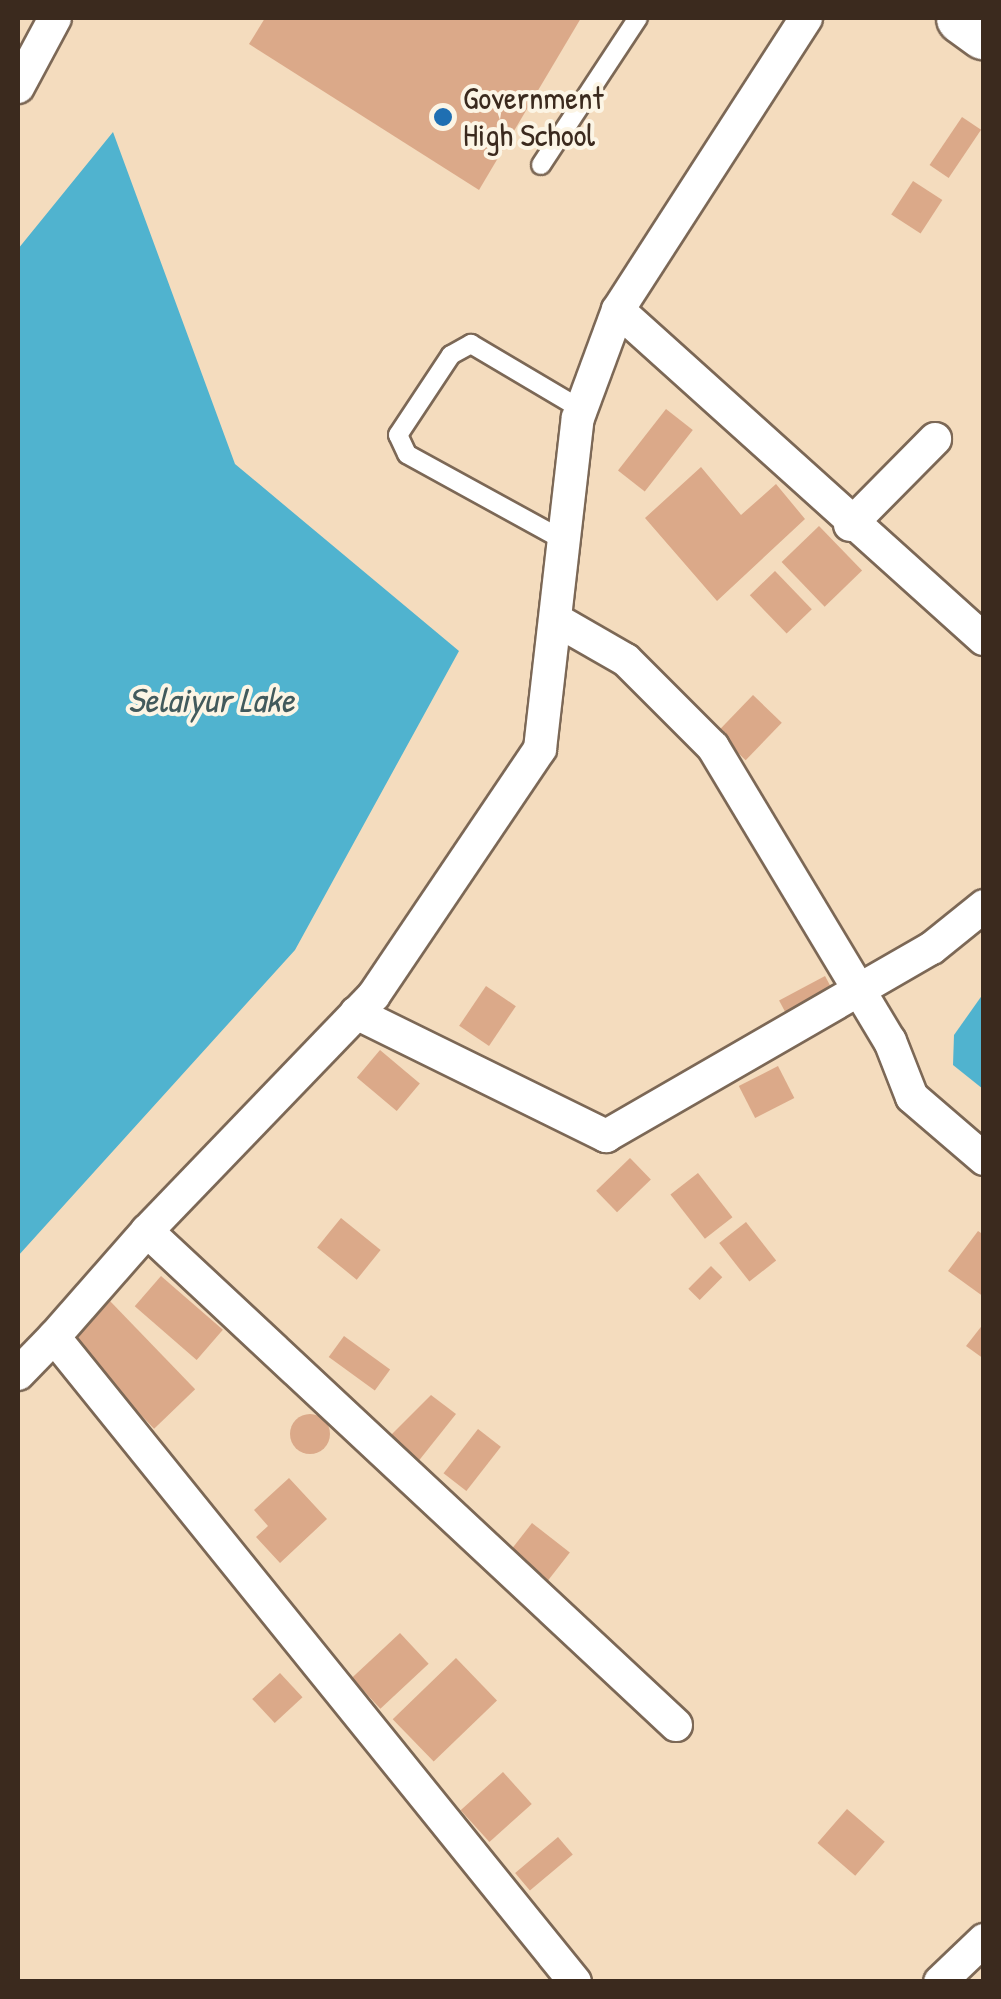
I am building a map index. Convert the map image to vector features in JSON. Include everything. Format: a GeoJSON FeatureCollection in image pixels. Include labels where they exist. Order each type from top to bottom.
{"type":"FeatureCollection","features":[{"type":"Feature","properties":{"kind":"main road"},"geometry":{"type":"LineString","coordinates":[[963,18],[984,33]]}},
{"type":"Feature","properties":{"kind":"street"},"geometry":{"type":"LineString","coordinates":[[18,88],[55,18]]}},
{"type":"Feature","properties":{"kind":"street"},"geometry":{"type":"LineString","coordinates":[[18,1374],[147,1232],[356,1014],[540,749],[581,409],[618,310],[806,18]]}},
{"type":"Feature","properties":{"kind":"street"},"geometry":{"type":"LineString","coordinates":[[618,310],[893,566],[984,639]]}},
{"type":"Feature","properties":{"kind":"street"},"geometry":{"type":"LineString","coordinates":[[850,524],[935,440]]}},
{"type":"Feature","properties":{"kind":"street"},"geometry":{"type":"LineString","coordinates":[[560,585],[626,660],[713,747],[861,991],[912,1097],[984,1159]]}},
{"type":"Feature","properties":{"kind":"street"},"geometry":{"type":"LineString","coordinates":[[356,1014],[606,1136],[861,991],[984,906]]}},
{"type":"Feature","properties":{"kind":"street"},"geometry":{"type":"LineString","coordinates":[[147,1232],[676,1724]]}},
{"type":"Feature","properties":{"kind":"street"},"geometry":{"type":"LineString","coordinates":[[54,1337],[575,1982]]}},
{"type":"Feature","properties":{"kind":"street"},"geometry":{"type":"LineString","coordinates":[[940,1982],[984,1940]]}},
{"type":"Feature","properties":{"kind":"lane"},"geometry":{"type":"LineString","coordinates":[[541,166],[638,18]]}},
{"type":"Feature","properties":{"kind":"lane"},"geometry":{"type":"LineString","coordinates":[[560,585],[407,454],[398,435],[451,355],[471,344],[581,409]]}},
{"type":"Feature","properties":{"kind":"water","name":"Selaiyur Lake"},"geometry":{"type":"Polygon","coordinates":[[[113,132],[235,464],[459,651],[295,950],[18,1256],[18,249],[113,132]]]}},
{"type":"Feature","properties":{"kind":"water"},"geometry":{"type":"Polygon","coordinates":[[[983,994],[983,1089],[953,1065],[954,1035],[983,994]]]}},
{"type":"Feature","properties":{"kind":"building","name":"Government High School"},"geometry":{"type":"Polygon","coordinates":[[[265,18],[581,18],[479,190],[249,44],[265,18]]]}},
{"type":"Feature","properties":{"kind":"building"},"geometry":{"type":"Polygon","coordinates":[[[962,117],[981,130],[949,178],[930,165],[962,117]]]}},
{"type":"Feature","properties":{"kind":"building"},"geometry":{"type":"Polygon","coordinates":[[[913,181],[942,200],[921,234],[891,215],[913,181]]]}},
{"type":"Feature","properties":{"kind":"building"},"geometry":{"type":"Polygon","coordinates":[[[666,409],[693,430],[645,491],[618,470],[666,409]]]}},
{"type":"Feature","properties":{"kind":"building"},"geometry":{"type":"Polygon","coordinates":[[[701,467],[741,515],[776,484],[805,519],[717,601],[645,518],[701,467]]]}},
{"type":"Feature","properties":{"kind":"building"},"geometry":{"type":"Polygon","coordinates":[[[819,526],[862,571],[825,607],[782,562],[819,526]]]}},
{"type":"Feature","properties":{"kind":"building"},"geometry":{"type":"Polygon","coordinates":[[[775,571],[812,609],[787,633],[750,595],[775,571]]]}},
{"type":"Feature","properties":{"kind":"building"},"geometry":{"type":"Polygon","coordinates":[[[753,695],[782,723],[746,760],[717,732],[753,695]]]}},
{"type":"Feature","properties":{"kind":"building"},"geometry":{"type":"Polygon","coordinates":[[[825,976],[835,995],[789,1019],[779,1000],[825,976]]]}},
{"type":"Feature","properties":{"kind":"building"},"geometry":{"type":"Polygon","coordinates":[[[486,986],[516,1006],[489,1046],[459,1026],[486,986]]]}},
{"type":"Feature","properties":{"kind":"building"},"geometry":{"type":"Polygon","coordinates":[[[380,1050],[420,1083],[397,1111],[357,1078],[380,1050]]]}},
{"type":"Feature","properties":{"kind":"building"},"geometry":{"type":"Polygon","coordinates":[[[778,1066],[794,1098],[755,1118],[739,1086],[778,1066]]]}},
{"type":"Feature","properties":{"kind":"building"},"geometry":{"type":"Polygon","coordinates":[[[630,1158],[651,1180],[617,1212],[596,1191],[630,1158]]]}},
{"type":"Feature","properties":{"kind":"building"},"geometry":{"type":"Polygon","coordinates":[[[698,1173],[732,1217],[705,1239],[670,1195],[698,1173]]]}},
{"type":"Feature","properties":{"kind":"building"},"geometry":{"type":"Polygon","coordinates":[[[341,1218],[381,1250],[357,1280],[317,1248],[341,1218]]]}},
{"type":"Feature","properties":{"kind":"building"},"geometry":{"type":"Polygon","coordinates":[[[746,1222],[776,1261],[749,1282],[719,1243],[746,1222]]]}},
{"type":"Feature","properties":{"kind":"building"},"geometry":{"type":"Polygon","coordinates":[[[978,1231],[984,1235],[984,1297],[948,1271],[978,1231]]]}},
{"type":"Feature","properties":{"kind":"building"},"geometry":{"type":"Polygon","coordinates":[[[711,1266],[722,1277],[700,1300],[688,1289],[711,1266]]]}},
{"type":"Feature","properties":{"kind":"building"},"geometry":{"type":"Polygon","coordinates":[[[161,1276],[223,1330],[197,1360],[135,1306],[161,1276]]]}},
{"type":"Feature","properties":{"kind":"building"},"geometry":{"type":"Polygon","coordinates":[[[109,1300],[195,1389],[154,1429],[68,1340],[109,1300]]]}},
{"type":"Feature","properties":{"kind":"building"},"geometry":{"type":"Polygon","coordinates":[[[984,1323],[984,1359],[966,1346],[984,1323]]]}},
{"type":"Feature","properties":{"kind":"building"},"geometry":{"type":"Polygon","coordinates":[[[344,1336],[390,1370],[375,1391],[329,1357],[344,1336]]]}},
{"type":"Feature","properties":{"kind":"building"},"geometry":{"type":"Polygon","coordinates":[[[431,1395],[456,1414],[417,1463],[387,1439],[431,1395]]]}},
{"type":"Feature","properties":{"kind":"building"},"geometry":{"type":"Polygon","coordinates":[[[310,1414],[324,1420],[330,1434],[324,1448],[310,1454],[296,1448],[290,1434],[296,1420],[310,1414]]]}},
{"type":"Feature","properties":{"kind":"building"},"geometry":{"type":"Polygon","coordinates":[[[478,1429],[501,1447],[466,1491],[444,1473],[478,1429]]]}},
{"type":"Feature","properties":{"kind":"building"},"geometry":{"type":"Polygon","coordinates":[[[289,1478],[327,1519],[280,1563],[256,1537],[268,1526],[254,1510],[289,1478]]]}},
{"type":"Feature","properties":{"kind":"building"},"geometry":{"type":"Polygon","coordinates":[[[532,1523],[570,1553],[546,1582],[509,1553],[532,1523]]]}},
{"type":"Feature","properties":{"kind":"building"},"geometry":{"type":"Polygon","coordinates":[[[400,1633],[429,1664],[380,1709],[352,1678],[400,1633]]]}},
{"type":"Feature","properties":{"kind":"building"},"geometry":{"type":"Polygon","coordinates":[[[456,1658],[497,1700],[434,1762],[393,1719],[456,1658]]]}},
{"type":"Feature","properties":{"kind":"building"},"geometry":{"type":"Polygon","coordinates":[[[280,1673],[303,1697],[275,1723],[252,1699],[280,1673]]]}},
{"type":"Feature","properties":{"kind":"building"},"geometry":{"type":"Polygon","coordinates":[[[503,1772],[532,1804],[489,1842],[461,1810],[503,1772]]]}},
{"type":"Feature","properties":{"kind":"building"},"geometry":{"type":"Polygon","coordinates":[[[847,1809],[885,1842],[855,1876],[817,1843],[847,1809]]]}},
{"type":"Feature","properties":{"kind":"building"},"geometry":{"type":"Polygon","coordinates":[[[558,1837],[573,1855],[530,1891],[515,1873],[558,1837]]]}},
{"type":"Feature","properties":{"kind":"place","name":"Government High School"},"geometry":{"type":"Point","coordinates":[443,117]}}]}
